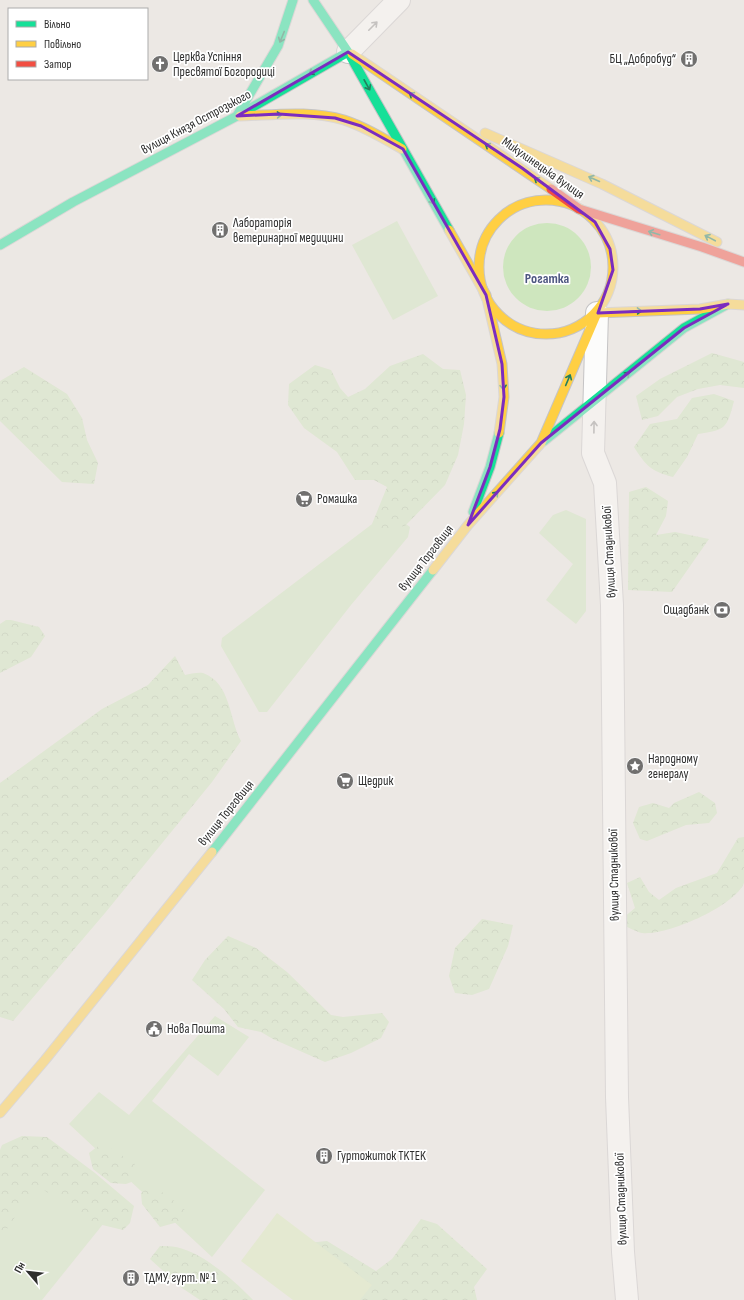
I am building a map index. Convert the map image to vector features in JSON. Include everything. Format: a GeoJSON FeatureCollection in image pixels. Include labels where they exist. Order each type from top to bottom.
{"type":"FeatureCollection","features":[{"type":"Feature","properties":{"kind":"main road"},"geometry":{"type":"LineString","coordinates":[[237,116],[274,57],[286,27],[293,0]]}},
{"type":"Feature","properties":{"kind":"main road"},"geometry":{"type":"LineString","coordinates":[[313,0],[348,52],[486,295],[497,312],[505,320],[513,326],[533,333],[554,334],[564,332],[583,323],[597,313],[611,280],[611,254],[602,230],[588,215],[579,209],[559,202],[538,201],[518,207],[501,218],[488,235],[481,254],[480,275],[486,295]]}},
{"type":"Feature","properties":{"kind":"main road","name":"вулиця Князя Острозького"},"geometry":{"type":"LineString","coordinates":[[0,245],[73,202],[237,116],[348,52]]}},
{"type":"Feature","properties":{"kind":"main road","name":"Микулинецька вулиця"},"geometry":{"type":"LineString","coordinates":[[348,52],[522,168],[579,209],[702,247],[744,262]]}},
{"type":"Feature","properties":{"kind":"main road"},"geometry":{"type":"LineString","coordinates":[[237,116],[279,114],[335,118],[360,126],[403,149]]}},
{"type":"Feature","properties":{"kind":"main road"},"geometry":{"type":"LineString","coordinates":[[446,118],[528,150],[605,184],[744,257]]}},
{"type":"Feature","properties":{"kind":"main road","name":"вулиця Торговиця"},"geometry":{"type":"LineString","coordinates":[[468,525],[490,467],[500,428],[504,397],[502,364],[486,295]]}},
{"type":"Feature","properties":{"kind":"main road"},"geometry":{"type":"LineString","coordinates":[[597,313],[700,309],[728,304],[744,305]]}},
{"type":"Feature","properties":{"kind":"main road"},"geometry":{"type":"LineString","coordinates":[[541,443],[684,328],[728,304]]}},
{"type":"Feature","properties":{"kind":"main road","name":"вулиця Торговиця"},"geometry":{"type":"LineString","coordinates":[[0,1113],[45,1060],[291,753],[468,525],[541,443],[597,313]]}},
{"type":"Feature","properties":{"kind":"street"},"geometry":{"type":"LineString","coordinates":[[348,52],[399,0]]}},
{"type":"Feature","properties":{"kind":"street"},"geometry":{"type":"LineString","coordinates":[[594,400],[597,313]]}},
{"type":"Feature","properties":{"kind":"street","name":"вулиця Стадникової"},"geometry":{"type":"LineString","coordinates":[[594,400],[593,453],[606,483],[612,604],[617,1097],[623,1252],[627,1300]]}},
{"type":"Feature","properties":{"kind":"highlighted area"},"geometry":{"type":"Polygon","coordinates":[[[348,52],[522,168],[595,222],[610,249],[613,270],[598,313],[700,309],[728,304],[684,328],[541,443],[468,525],[490,467],[500,429],[504,397],[502,364],[486,295],[403,149],[361,126],[335,118],[279,114],[237,116],[348,52]]]}},
{"type":"Feature","properties":{"kind":"green space"},"geometry":{"type":"Polygon","coordinates":[[[397,221],[438,296],[393,320],[352,245],[397,221]]]}},
{"type":"Feature","properties":{"kind":"green space"},"geometry":{"type":"Polygon","coordinates":[[[547,223],[564,227],[578,236],[587,250],[591,267],[587,284],[578,298],[564,307],[547,311],[530,307],[516,298],[507,284],[503,267],[507,250],[516,236],[530,227],[547,223]]]}},
{"type":"Feature","properties":{"kind":"green space"},"geometry":{"type":"Polygon","coordinates":[[[712,353],[744,362],[744,388],[720,385],[698,389],[677,397],[658,416],[642,420],[636,396],[660,379],[712,353]]]}},
{"type":"Feature","properties":{"kind":"green space"},"geometry":{"type":"Polygon","coordinates":[[[423,354],[443,369],[460,370],[466,395],[464,424],[458,455],[445,485],[405,526],[384,529],[372,524],[387,487],[374,480],[355,480],[337,452],[304,428],[288,405],[289,384],[315,365],[331,370],[340,388],[348,397],[365,389],[390,366],[423,354]]]}},
{"type":"Feature","properties":{"kind":"green space"},"geometry":{"type":"Polygon","coordinates":[[[24,367],[67,394],[82,418],[87,440],[98,463],[94,484],[62,482],[0,421],[0,381],[24,367]]]}},
{"type":"Feature","properties":{"kind":"green space"},"geometry":{"type":"Polygon","coordinates":[[[714,394],[734,401],[727,422],[724,426],[714,431],[698,434],[687,457],[673,477],[650,467],[642,459],[634,447],[650,424],[677,419],[692,398],[714,394]]]}},
{"type":"Feature","properties":{"kind":"green space"},"geometry":{"type":"Polygon","coordinates":[[[646,487],[668,501],[666,516],[656,535],[675,532],[709,539],[672,592],[628,590],[629,492],[646,487]]]}},
{"type":"Feature","properties":{"kind":"green space"},"geometry":{"type":"Polygon","coordinates":[[[566,510],[586,519],[586,611],[576,624],[546,600],[573,564],[539,533],[553,515],[566,510]]]}},
{"type":"Feature","properties":{"kind":"green space"},"geometry":{"type":"Polygon","coordinates":[[[384,515],[399,519],[410,527],[408,537],[351,605],[267,712],[259,712],[221,646],[222,638],[384,515]]]}},
{"type":"Feature","properties":{"kind":"green space"},"geometry":{"type":"Polygon","coordinates":[[[6,620],[39,627],[45,636],[31,657],[0,673],[0,624],[6,620]]]}},
{"type":"Feature","properties":{"kind":"green space"},"geometry":{"type":"Polygon","coordinates":[[[175,656],[185,675],[203,673],[212,678],[219,685],[228,702],[241,741],[212,782],[105,913],[13,1021],[0,1017],[0,783],[102,709],[148,685],[175,656]]]}},
{"type":"Feature","properties":{"kind":"green space"},"geometry":{"type":"Polygon","coordinates":[[[699,792],[715,803],[717,813],[709,823],[686,825],[647,841],[640,839],[633,823],[639,807],[653,803],[669,808],[674,803],[699,792]]]}},
{"type":"Feature","properties":{"kind":"green space"},"geometry":{"type":"Polygon","coordinates":[[[744,837],[744,883],[738,892],[728,901],[699,918],[667,930],[653,933],[642,933],[622,925],[623,918],[635,908],[627,883],[640,877],[649,892],[659,900],[676,888],[717,873],[738,838],[744,837]]]}},
{"type":"Feature","properties":{"kind":"green space"},"geometry":{"type":"Polygon","coordinates":[[[482,919],[513,925],[508,946],[489,989],[472,995],[455,993],[449,976],[455,948],[482,919]]]}},
{"type":"Feature","properties":{"kind":"green space"},"geometry":{"type":"Polygon","coordinates":[[[228,936],[256,948],[287,972],[331,1015],[343,1017],[382,1013],[389,1022],[381,1038],[351,1053],[325,1062],[273,1039],[261,1032],[238,1027],[224,1009],[192,980],[205,960],[228,936]]]}},
{"type":"Feature","properties":{"kind":"green space"},"geometry":{"type":"Polygon","coordinates":[[[215,1016],[249,1037],[218,1076],[189,1054],[152,1101],[265,1190],[212,1257],[69,1124],[99,1092],[129,1115],[215,1016]]]}},
{"type":"Feature","properties":{"kind":"green space"},"geometry":{"type":"Polygon","coordinates":[[[22,1136],[47,1137],[95,1173],[134,1206],[130,1223],[123,1230],[90,1222],[41,1188],[23,1205],[0,1237],[0,1150],[2,1145],[22,1136]]]}},
{"type":"Feature","properties":{"kind":"green space"},"geometry":{"type":"Polygon","coordinates":[[[43,1139],[120,1203],[42,1300],[0,1300],[0,1190],[43,1139]]]}},
{"type":"Feature","properties":{"kind":"green space"},"geometry":{"type":"Polygon","coordinates":[[[102,1143],[134,1163],[142,1178],[126,1184],[111,1183],[93,1169],[89,1153],[102,1143]]]}},
{"type":"Feature","properties":{"kind":"green space"},"geometry":{"type":"Polygon","coordinates":[[[150,1187],[166,1194],[186,1211],[178,1222],[160,1227],[142,1204],[141,1193],[150,1187]]]}},
{"type":"Feature","properties":{"kind":"green space"},"geometry":{"type":"Polygon","coordinates":[[[277,1213],[372,1285],[360,1300],[293,1300],[241,1261],[277,1213]]]}},
{"type":"Feature","properties":{"kind":"green space"},"geometry":{"type":"Polygon","coordinates":[[[421,1219],[437,1224],[487,1269],[474,1287],[477,1300],[358,1300],[307,1243],[327,1241],[376,1271],[392,1259],[421,1219]]]}},
{"type":"Feature","properties":{"kind":"green space"},"geometry":{"type":"Polygon","coordinates":[[[160,1246],[170,1246],[186,1250],[207,1261],[228,1276],[253,1300],[200,1300],[182,1288],[150,1259],[160,1246]]]}},
{"type":"Feature","properties":{"kind":"traffic: fast"},"geometry":{"type":"LineString","coordinates":[[238,114],[278,46],[293,0]]}},
{"type":"Feature","properties":{"kind":"traffic: fast"},"geometry":{"type":"LineString","coordinates":[[313,0],[348,52],[449,230]]}},
{"type":"Feature","properties":{"kind":"traffic: fast"},"geometry":{"type":"LineString","coordinates":[[0,245],[73,202],[237,116],[348,52]]}},
{"type":"Feature","properties":{"kind":"traffic: fast"},"geometry":{"type":"LineString","coordinates":[[544,441],[684,328],[728,304]]}},
{"type":"Feature","properties":{"kind":"traffic: fast"},"geometry":{"type":"LineString","coordinates":[[473,512],[490,467],[499,433]]}},
{"type":"Feature","properties":{"kind":"traffic: fast"},"geometry":{"type":"LineString","coordinates":[[212,852],[433,570]]}},
{"type":"Feature","properties":{"kind":"traffic: slow"},"geometry":{"type":"LineString","coordinates":[[352,54],[551,189]]}},
{"type":"Feature","properties":{"kind":"traffic: slow"},"geometry":{"type":"LineString","coordinates":[[240,116],[306,114],[331,117],[359,126],[402,149]]}},
{"type":"Feature","properties":{"kind":"traffic: slow"},"geometry":{"type":"LineString","coordinates":[[485,133],[602,184],[717,242]]}},
{"type":"Feature","properties":{"kind":"traffic: slow"},"geometry":{"type":"LineString","coordinates":[[546,200],[565,203],[577,208],[593,220],[605,236],[610,248],[613,267],[610,286],[605,298],[593,314],[577,326],[565,331],[546,334],[527,331],[515,326],[499,314],[487,298],[482,286],[479,267],[482,248],[487,236],[499,220],[515,208],[527,203],[546,200]]}},
{"type":"Feature","properties":{"kind":"traffic: slow"},"geometry":{"type":"LineString","coordinates":[[449,230],[486,295],[502,364],[504,397],[499,433]]}},
{"type":"Feature","properties":{"kind":"traffic: slow"},"geometry":{"type":"LineString","coordinates":[[597,313],[700,309],[728,304],[744,305]]}},
{"type":"Feature","properties":{"kind":"traffic: slow"},"geometry":{"type":"LineString","coordinates":[[433,570],[468,525],[541,443],[597,313]]}},
{"type":"Feature","properties":{"kind":"traffic: slow"},"geometry":{"type":"LineString","coordinates":[[0,1113],[45,1060],[212,852]]}},
{"type":"Feature","properties":{"kind":"traffic: jam"},"geometry":{"type":"LineString","coordinates":[[551,189],[579,209],[702,247],[744,262]]}},
{"type":"Feature","properties":{"kind":"place","name":"БЦ „Добробуд“"},"geometry":{"type":"Point","coordinates":[689,59]}},
{"type":"Feature","properties":{"kind":"place","name":"Церква Успіння Пресвятої Богородиці"},"geometry":{"type":"Point","coordinates":[160,64]}},
{"type":"Feature","properties":{"kind":"place","name":"Лабораторія ветеринарної медицини"},"geometry":{"type":"Point","coordinates":[220,230]}},
{"type":"Feature","properties":{"kind":"place","name":"Ромашка"},"geometry":{"type":"Point","coordinates":[304,499]}},
{"type":"Feature","properties":{"kind":"place","name":"Ощадбанк"},"geometry":{"type":"Point","coordinates":[722,610]}},
{"type":"Feature","properties":{"kind":"place","name":"Народному генералу"},"geometry":{"type":"Point","coordinates":[635,766]}},
{"type":"Feature","properties":{"kind":"place","name":"Щедрик"},"geometry":{"type":"Point","coordinates":[345,781]}},
{"type":"Feature","properties":{"kind":"place","name":"Нова Пошта"},"geometry":{"type":"Point","coordinates":[154,1029]}},
{"type":"Feature","properties":{"kind":"place","name":"Гуртожиток TKTEK"},"geometry":{"type":"Point","coordinates":[324,1156]}},
{"type":"Feature","properties":{"kind":"place","name":"ТДМУ, гурт. № 1"},"geometry":{"type":"Point","coordinates":[131,1278]}},
{"type":"Feature","properties":{"kind":"district","name":"Рогатка"},"geometry":{"type":"Point","coordinates":[547,278]}}]}
